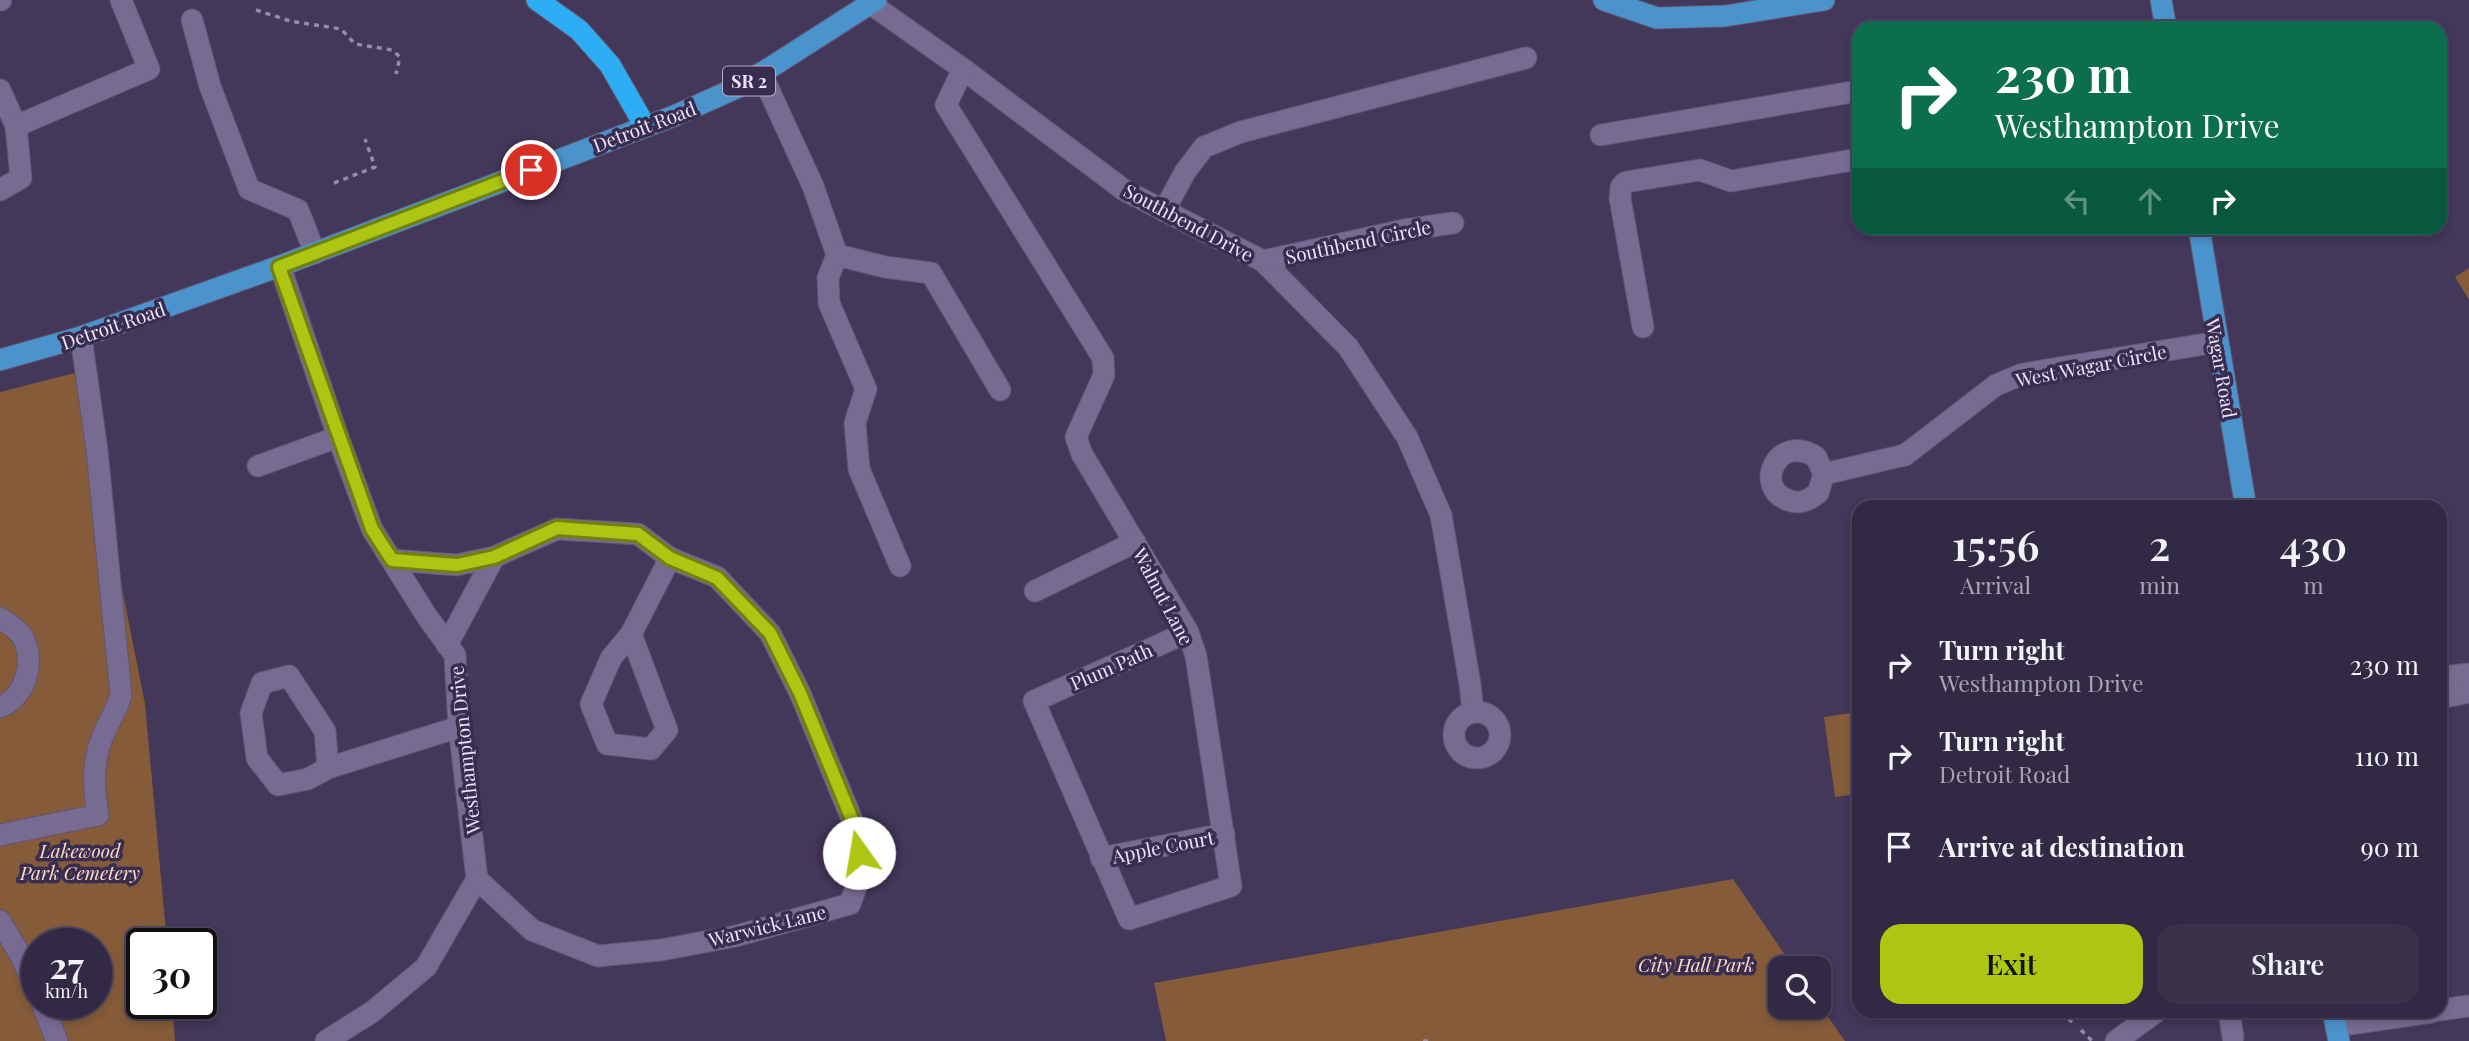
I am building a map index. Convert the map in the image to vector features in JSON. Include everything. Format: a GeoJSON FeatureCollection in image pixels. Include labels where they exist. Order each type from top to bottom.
{"type":"FeatureCollection","features":[{"type":"Feature","properties":{"kind":"highway"},"geometry":{"type":"LineString","coordinates":[[537,0],[579,30],[610,65],[645,126]]}},
{"type":"Feature","properties":{"kind":"main road"},"geometry":{"type":"LineString","coordinates":[[1604,0],[1657,18],[1725,16],[1824,0]]}},
{"type":"Feature","properties":{"kind":"main road"},"geometry":{"type":"LineString","coordinates":[[2161,0],[2165,21]]}},
{"type":"Feature","properties":{"kind":"main road","name":"Detroit Road"},"geometry":{"type":"LineString","coordinates":[[0,360],[81,337],[279,267],[645,126],[720,95],[761,73],[874,2]]}},
{"type":"Feature","properties":{"kind":"main road","name":"Wagar Road"},"geometry":{"type":"LineString","coordinates":[[2200,235],[2245,500]]}},
{"type":"Feature","properties":{"kind":"street"},"geometry":{"type":"LineString","coordinates":[[16,126],[149,69],[121,0]]}},
{"type":"Feature","properties":{"kind":"street","name":"Southbend Drive"},"geometry":{"type":"LineString","coordinates":[[874,2],[1124,190],[1263,261],[1348,346],[1406,437],[1441,515],[1473,712]]}},
{"type":"Feature","properties":{"kind":"street"},"geometry":{"type":"LineString","coordinates":[[192,20],[210,86],[249,189],[298,209],[315,253]]}},
{"type":"Feature","properties":{"kind":"street"},"geometry":{"type":"LineString","coordinates":[[1164,211],[1185,172],[1204,147],[1241,132],[1527,58]]}},
{"type":"Feature","properties":{"kind":"street","name":"Walnut Lane"},"geometry":{"type":"LineString","coordinates":[[963,69],[946,105],[1103,358],[1104,375],[1076,438],[1082,454],[1188,632],[1196,656],[1231,886],[1129,919],[1034,701]]}},
{"type":"Feature","properties":{"kind":"street"},"geometry":{"type":"LineString","coordinates":[[761,73],[813,186],[837,255],[828,278],[829,303],[866,389],[855,423],[859,469],[901,566]]}},
{"type":"Feature","properties":{"kind":"street"},"geometry":{"type":"LineString","coordinates":[[0,90],[16,126],[21,178],[0,190]]}},
{"type":"Feature","properties":{"kind":"street"},"geometry":{"type":"LineString","coordinates":[[1601,135],[1852,92]]}},
{"type":"Feature","properties":{"kind":"street"},"geometry":{"type":"LineString","coordinates":[[1643,327],[1620,198],[1621,187],[1626,182],[1700,170],[1731,181],[1852,160]]}},
{"type":"Feature","properties":{"kind":"street","name":"Southbend Circle"},"geometry":{"type":"LineString","coordinates":[[1263,261],[1404,230],[1454,223]]}},
{"type":"Feature","properties":{"kind":"street"},"geometry":{"type":"LineString","coordinates":[[837,255],[885,267],[931,273],[1000,390]]}},
{"type":"Feature","properties":{"kind":"street","name":"Westhampton Drive"},"geometry":{"type":"LineString","coordinates":[[279,267],[372,529],[426,615],[455,655],[459,727],[477,879]]}},
{"type":"Feature","properties":{"kind":"street"},"geometry":{"type":"LineString","coordinates":[[0,835],[98,815],[94,793],[95,761],[105,731],[117,712],[121,695],[97,450],[81,337]]}},
{"type":"Feature","properties":{"kind":"street","name":"West Wagar Circle"},"geometry":{"type":"LineString","coordinates":[[1824,474],[1905,454],[1996,385],[2022,374],[2217,342]]}},
{"type":"Feature","properties":{"kind":"street"},"geometry":{"type":"LineString","coordinates":[[258,466],[338,437]]}},
{"type":"Feature","properties":{"kind":"street","name":"Warwick Lane"},"geometry":{"type":"LineString","coordinates":[[392,560],[457,565],[494,557],[557,528],[638,534],[670,558],[717,578],[770,633],[800,693],[858,834],[861,873],[850,904],[736,936],[661,950],[598,956],[533,930],[477,879]]}},
{"type":"Feature","properties":{"kind":"street"},"geometry":{"type":"LineString","coordinates":[[1035,591],[1135,542]]}},
{"type":"Feature","properties":{"kind":"street"},"geometry":{"type":"LineString","coordinates":[[447,645],[494,557]]}},
{"type":"Feature","properties":{"kind":"street"},"geometry":{"type":"LineString","coordinates":[[631,634],[667,730],[651,749],[607,744],[591,704],[611,658],[631,634],[670,558]]}},
{"type":"Feature","properties":{"kind":"street"},"geometry":{"type":"LineString","coordinates":[[0,618],[22,634],[28,654],[27,672],[21,692],[0,707]]}},
{"type":"Feature","properties":{"kind":"street","name":"Plum Path"},"geometry":{"type":"LineString","coordinates":[[1034,701],[1188,632]]}},
{"type":"Feature","properties":{"kind":"street"},"geometry":{"type":"LineString","coordinates":[[2447,676],[2469,674]]}},
{"type":"Feature","properties":{"kind":"street"},"geometry":{"type":"LineString","coordinates":[[328,768],[326,731],[289,676],[262,683],[251,713],[257,758],[278,785],[307,779],[328,768],[459,727]]}},
{"type":"Feature","properties":{"kind":"street"},"geometry":{"type":"LineString","coordinates":[[2447,697],[2469,692]]}},
{"type":"Feature","properties":{"kind":"street","name":"Apple Court"},"geometry":{"type":"LineString","coordinates":[[1101,858],[1224,834]]}},
{"type":"Feature","properties":{"kind":"street"},"geometry":{"type":"LineString","coordinates":[[326,1041],[372,1012],[426,967],[477,879]]}},
{"type":"Feature","properties":{"kind":"street"},"geometry":{"type":"LineString","coordinates":[[0,920],[21,956]]}},
{"type":"Feature","properties":{"kind":"street"},"geometry":{"type":"LineString","coordinates":[[2447,1009],[2469,1006]]}},
{"type":"Feature","properties":{"kind":"street"},"geometry":{"type":"LineString","coordinates":[[2116,1041],[2148,1018]]}},
{"type":"Feature","properties":{"kind":"street"},"geometry":{"type":"LineString","coordinates":[[2230,1018],[2233,1037]]}},
{"type":"Feature","properties":{"kind":"street"},"geometry":{"type":"LineString","coordinates":[[2336,1026],[2391,1018]]}},
{"type":"Feature","properties":{"kind":"street"},"geometry":{"type":"LineString","coordinates":[[48,1019],[57,1041]]}},
{"type":"Feature","properties":{"kind":"path"},"geometry":{"type":"LineString","coordinates":[[256,10],[290,21],[341,29],[355,44],[392,50],[400,57],[396,74]]}},
{"type":"Feature","properties":{"kind":"path"},"geometry":{"type":"LineString","coordinates":[[334,183],[375,167],[365,139]]}},
{"type":"Feature","properties":{"kind":"path"},"geometry":{"type":"LineString","coordinates":[[2068,1018],[2073,1023]]}},
{"type":"Feature","properties":{"kind":"path"},"geometry":{"type":"LineString","coordinates":[[2081,1030],[2092,1041]]}},
{"type":"Feature","properties":{"kind":"path"},"geometry":{"type":"LineString","coordinates":[[1423,1041],[1432,1041]]}},
{"type":"Feature","properties":{"kind":"green space"},"geometry":{"type":"Polygon","coordinates":[[[2469,268],[2469,300],[2455,277],[2469,268]]]}},
{"type":"Feature","properties":{"kind":"green space","name":"Lakewood Park Cemetery"},"geometry":{"type":"Polygon","coordinates":[[[79,372],[145,704],[166,928],[126,928],[126,1019],[173,1019],[175,1041],[0,1041],[0,392],[79,372]]]}},
{"type":"Feature","properties":{"kind":"green space"},"geometry":{"type":"Polygon","coordinates":[[[1852,713],[1852,795],[1835,797],[1824,717],[1852,713]]]}},
{"type":"Feature","properties":{"kind":"green space","name":"City Hall Park"},"geometry":{"type":"Polygon","coordinates":[[[1733,879],[1786,956],[1768,956],[1768,1019],[1829,1019],[1845,1041],[1166,1041],[1154,983],[1733,879]]]}},
{"type":"Feature","properties":{"kind":"route"},"geometry":{"type":"LineString","coordinates":[[531,170],[279,267],[372,529],[392,560],[457,565],[494,557],[557,528],[638,534],[670,558],[717,578],[770,633],[800,693],[858,834],[859,853]]}}]}
